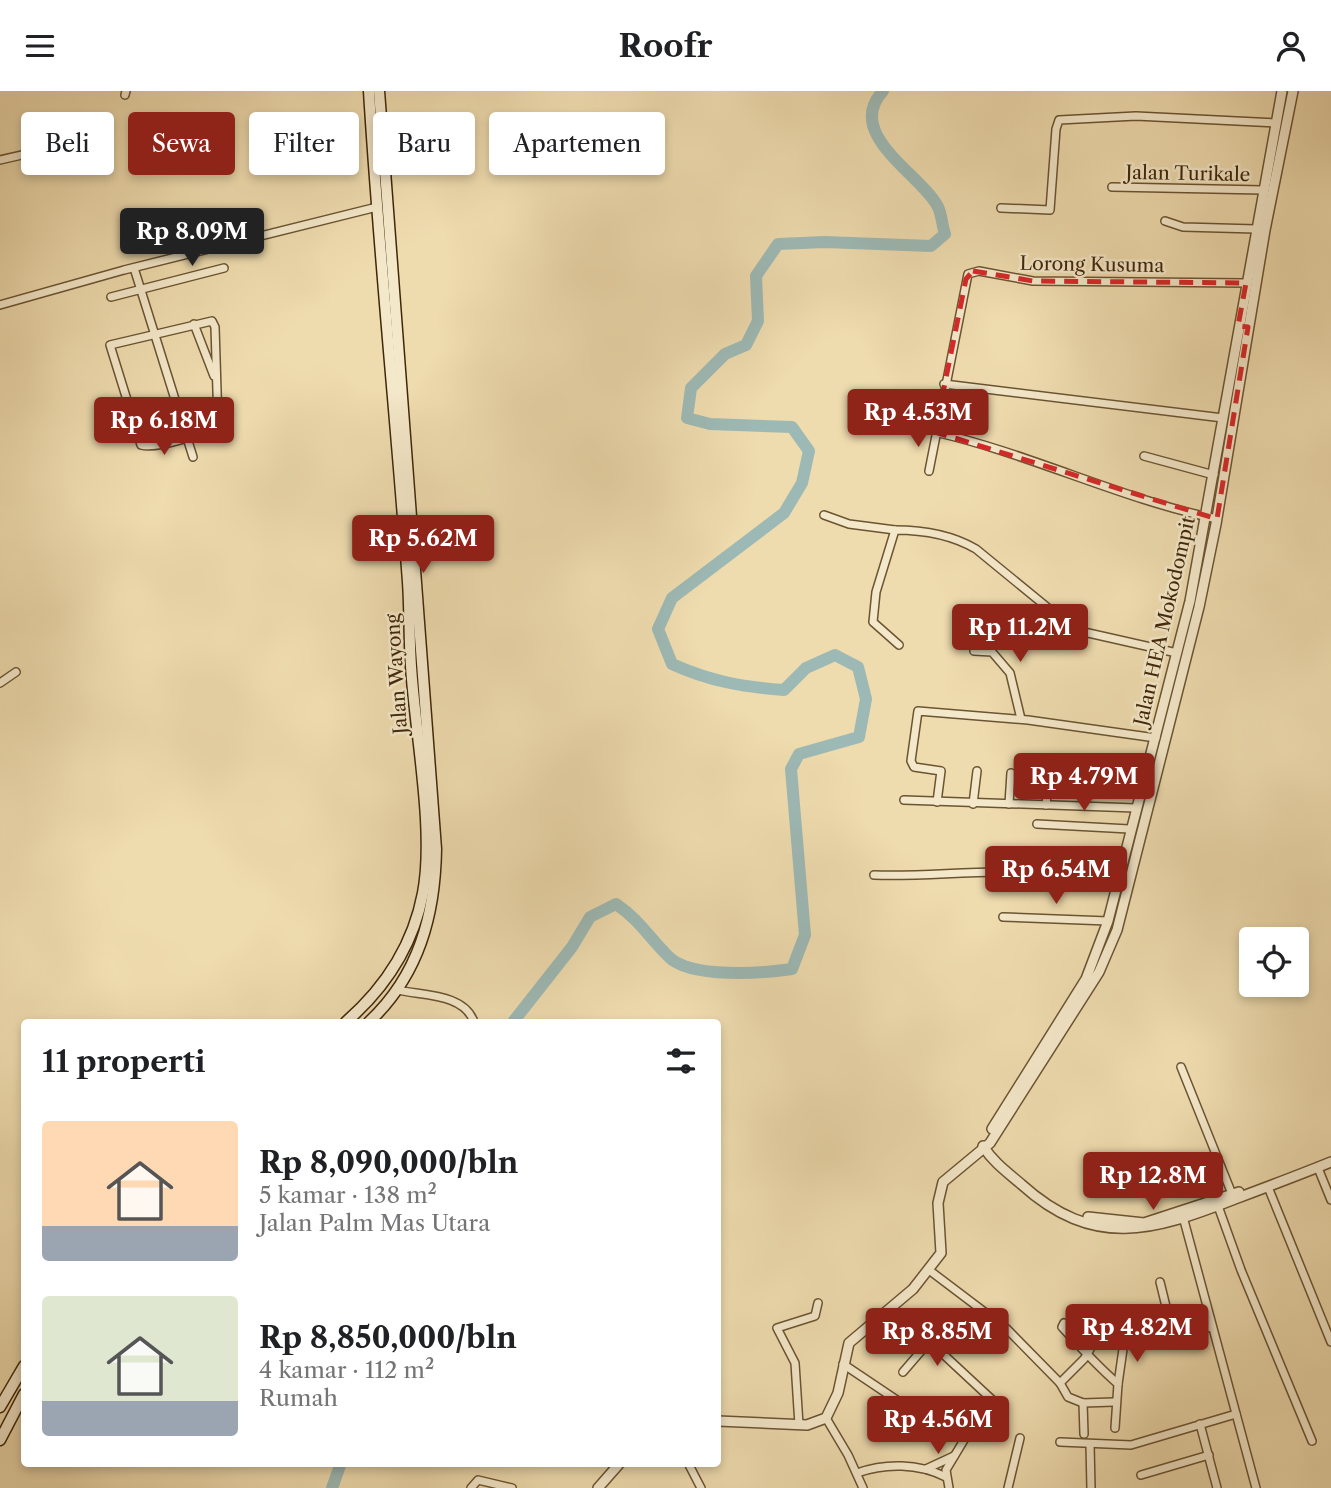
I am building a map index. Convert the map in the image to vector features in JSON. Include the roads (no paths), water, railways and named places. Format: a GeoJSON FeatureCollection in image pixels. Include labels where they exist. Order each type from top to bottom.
{"type":"FeatureCollection","features":[{"type":"Feature","properties":{"kind":"main road","name":"Jalan Wayong"},"geometry":{"type":"LineString","coordinates":[[349,1019],[371,1000],[394,971],[413,930],[424,889],[425,834],[411,666],[408,583],[369,91]]}},
{"type":"Feature","properties":{"kind":"main road","name":"Jalan Wayong"},"geometry":{"type":"LineString","coordinates":[[372,1019],[398,990],[409,973],[429,921],[434,898],[436,849],[379,91]]}},
{"type":"Feature","properties":{"kind":"main road"},"geometry":{"type":"LineString","coordinates":[[0,1407],[21,1371]]}},
{"type":"Feature","properties":{"kind":"main road"},"geometry":{"type":"LineString","coordinates":[[0,1440],[21,1401]]}},
{"type":"Feature","properties":{"kind":"street"},"geometry":{"type":"LineString","coordinates":[[1282,94],[1293,95]]}},
{"type":"Feature","properties":{"kind":"street","name":"Jalan HEA Mokodompit"},"geometry":{"type":"LineString","coordinates":[[983,1146],[990,1143],[1066,1026],[1111,946],[1163,753],[1176,685],[1217,519],[1243,327],[1246,283],[1282,94]]}},
{"type":"Feature","properties":{"kind":"street","name":"Jalan HEA Mokodompit"},"geometry":{"type":"LineString","coordinates":[[983,1146],[1086,979],[1108,921],[1129,829],[1152,750],[1176,685],[1177,653],[1207,517],[1223,418],[1293,95]]}},
{"type":"Feature","properties":{"kind":"street"},"geometry":{"type":"LineString","coordinates":[[1001,208],[1047,212],[1051,209],[1056,129],[1059,120],[1136,116],[1275,123]]}},
{"type":"Feature","properties":{"kind":"street"},"geometry":{"type":"LineString","coordinates":[[0,160],[21,155]]}},
{"type":"Feature","properties":{"kind":"street","name":"Jalan Turikale"},"geometry":{"type":"LineString","coordinates":[[1112,187],[1264,190]]}},
{"type":"Feature","properties":{"kind":"street"},"geometry":{"type":"LineString","coordinates":[[0,305],[132,268],[377,207]]}},
{"type":"Feature","properties":{"kind":"street"},"geometry":{"type":"LineString","coordinates":[[1165,221],[1183,227],[1256,229]]}},
{"type":"Feature","properties":{"kind":"street"},"geometry":{"type":"LineString","coordinates":[[132,268],[193,457]]}},
{"type":"Feature","properties":{"kind":"street"},"geometry":{"type":"LineString","coordinates":[[111,297],[224,268]]}},
{"type":"Feature","properties":{"kind":"street","name":"Lorong Kusuma"},"geometry":{"type":"LineString","coordinates":[[944,384],[965,279],[973,271],[1033,281],[1246,283]]}},
{"type":"Feature","properties":{"kind":"street"},"geometry":{"type":"LineString","coordinates":[[208,321],[214,324],[220,417],[215,426],[185,437],[141,445],[110,347],[112,344],[152,334],[208,321]]}},
{"type":"Feature","properties":{"kind":"street"},"geometry":{"type":"LineString","coordinates":[[194,324],[217,384]]}},
{"type":"Feature","properties":{"kind":"street"},"geometry":{"type":"LineString","coordinates":[[929,471],[944,384],[1223,418]]}},
{"type":"Feature","properties":{"kind":"street"},"geometry":{"type":"LineString","coordinates":[[935,432],[1085,478],[1164,507],[1217,519]]}},
{"type":"Feature","properties":{"kind":"street"},"geometry":{"type":"LineString","coordinates":[[1144,456],[1214,475]]}},
{"type":"Feature","properties":{"kind":"street"},"geometry":{"type":"LineString","coordinates":[[824,515],[849,524],[935,534],[965,543],[1075,631],[1177,653]]}},
{"type":"Feature","properties":{"kind":"street"},"geometry":{"type":"LineString","coordinates":[[895,530],[876,592],[873,617],[877,627],[899,645]]}},
{"type":"Feature","properties":{"kind":"street"},"geometry":{"type":"LineString","coordinates":[[974,651],[992,652],[1001,660],[1015,689],[1021,719]]}},
{"type":"Feature","properties":{"kind":"street"},"geometry":{"type":"LineString","coordinates":[[0,683],[16,672]]}},
{"type":"Feature","properties":{"kind":"street"},"geometry":{"type":"LineString","coordinates":[[937,802],[941,771],[914,767],[911,761],[918,711],[1021,719],[1156,738]]}},
{"type":"Feature","properties":{"kind":"street"},"geometry":{"type":"LineString","coordinates":[[1152,750],[1163,753]]}},
{"type":"Feature","properties":{"kind":"street"},"geometry":{"type":"LineString","coordinates":[[972,804],[977,771]]}},
{"type":"Feature","properties":{"kind":"street"},"geometry":{"type":"LineString","coordinates":[[1009,804],[1011,773]]}},
{"type":"Feature","properties":{"kind":"street"},"geometry":{"type":"LineString","coordinates":[[1046,805],[1048,783]]}},
{"type":"Feature","properties":{"kind":"street"},"geometry":{"type":"LineString","coordinates":[[904,800],[1136,808]]}},
{"type":"Feature","properties":{"kind":"street"},"geometry":{"type":"LineString","coordinates":[[1037,824],[1129,829]]}},
{"type":"Feature","properties":{"kind":"street"},"geometry":{"type":"LineString","coordinates":[[874,875],[915,877],[947,872],[1010,872],[1117,880]]}},
{"type":"Feature","properties":{"kind":"street"},"geometry":{"type":"LineString","coordinates":[[1003,917],[1108,921]]}},
{"type":"Feature","properties":{"kind":"street"},"geometry":{"type":"LineString","coordinates":[[398,990],[450,1000],[470,1013],[473,1019]]}},
{"type":"Feature","properties":{"kind":"street"},"geometry":{"type":"LineString","coordinates":[[1181,1067],[1233,1197]]}},
{"type":"Feature","properties":{"kind":"street"},"geometry":{"type":"LineString","coordinates":[[721,1421],[814,1425],[826,1418],[838,1393],[849,1343],[913,1290],[941,1253],[938,1218],[940,1188],[947,1178],[983,1146],[1055,1205],[1073,1213],[1132,1224],[1183,1216],[1218,1206],[1233,1197],[1268,1187],[1318,1168],[1331,1160]]}},
{"type":"Feature","properties":{"kind":"street"},"geometry":{"type":"LineString","coordinates":[[1183,1216],[1331,1160]]}},
{"type":"Feature","properties":{"kind":"street"},"geometry":{"type":"LineString","coordinates":[[1318,1168],[1331,1200]]}},
{"type":"Feature","properties":{"kind":"street"},"geometry":{"type":"LineString","coordinates":[[1268,1187],[1331,1342]]}},
{"type":"Feature","properties":{"kind":"street"},"geometry":{"type":"LineString","coordinates":[[1218,1206],[1241,1270],[1312,1441]]}},
{"type":"Feature","properties":{"kind":"street"},"geometry":{"type":"LineString","coordinates":[[1183,1216],[1256,1488]]}},
{"type":"Feature","properties":{"kind":"street"},"geometry":{"type":"LineString","coordinates":[[929,1270],[999,1321],[1060,1383],[1068,1397],[1083,1403],[1114,1402]]}},
{"type":"Feature","properties":{"kind":"street"},"geometry":{"type":"LineString","coordinates":[[1160,1282],[1173,1335],[1211,1327]]}},
{"type":"Feature","properties":{"kind":"street"},"geometry":{"type":"LineString","coordinates":[[799,1425],[795,1363],[776,1328],[815,1317],[818,1303]]}},
{"type":"Feature","properties":{"kind":"street"},"geometry":{"type":"LineString","coordinates":[[883,1315],[928,1343],[1002,1408]]}},
{"type":"Feature","properties":{"kind":"street"},"geometry":{"type":"LineString","coordinates":[[1060,1383],[1086,1356],[1093,1342],[1088,1333],[1062,1324],[1080,1343],[1086,1356],[1118,1384]]}},
{"type":"Feature","properties":{"kind":"street"},"geometry":{"type":"LineString","coordinates":[[1115,1428],[1114,1402],[1125,1335]]}},
{"type":"Feature","properties":{"kind":"street"},"geometry":{"type":"LineString","coordinates":[[903,1372],[928,1343]]}},
{"type":"Feature","properties":{"kind":"street"},"geometry":{"type":"LineString","coordinates":[[843,1364],[913,1411]]}},
{"type":"Feature","properties":{"kind":"street"},"geometry":{"type":"LineString","coordinates":[[1083,1403],[1084,1434]]}},
{"type":"Feature","properties":{"kind":"street"},"geometry":{"type":"LineString","coordinates":[[1060,1442],[1131,1445],[1236,1413]]}},
{"type":"Feature","properties":{"kind":"street"},"geometry":{"type":"LineString","coordinates":[[826,1418],[863,1488]]}},
{"type":"Feature","properties":{"kind":"street"},"geometry":{"type":"LineString","coordinates":[[1200,1424],[1217,1488]]}},
{"type":"Feature","properties":{"kind":"street"},"geometry":{"type":"LineString","coordinates":[[949,1488],[946,1478],[970,1430]]}},
{"type":"Feature","properties":{"kind":"street"},"geometry":{"type":"LineString","coordinates":[[1008,1488],[1020,1438]]}},
{"type":"Feature","properties":{"kind":"street"},"geometry":{"type":"LineString","coordinates":[[1090,1444],[1091,1488]]}},
{"type":"Feature","properties":{"kind":"street"},"geometry":{"type":"LineString","coordinates":[[1142,1475],[1209,1455]]}},
{"type":"Feature","properties":{"kind":"street"},"geometry":{"type":"LineString","coordinates":[[926,1469],[955,1456]]}},
{"type":"Feature","properties":{"kind":"street"},"geometry":{"type":"LineString","coordinates":[[856,1473],[881,1466],[926,1469],[946,1478]]}},
{"type":"Feature","properties":{"kind":"street"},"geometry":{"type":"LineString","coordinates":[[598,1488],[616,1467]]}},
{"type":"Feature","properties":{"kind":"street"},"geometry":{"type":"LineString","coordinates":[[690,1467],[701,1488]]}},
{"type":"Feature","properties":{"kind":"street"},"geometry":{"type":"LineString","coordinates":[[471,1488],[478,1480],[512,1488]]}},
{"type":"Feature","properties":{"kind":"waterway"},"geometry":{"type":"LineString","coordinates":[[515,1019],[572,947],[590,917],[616,904],[679,964],[710,972],[728,973],[792,969],[805,935],[791,769],[799,754],[859,737],[866,699],[858,667],[835,655],[806,668],[784,690],[740,685],[699,675],[672,664],[658,629],[672,598],[784,513],[802,483],[809,451],[792,427],[710,424],[687,418],[691,388],[725,354],[746,345],[758,321],[756,276],[778,244],[825,242],[931,246],[945,234],[938,207],[889,153],[872,123],[873,107],[883,91]]}},
{"type":"Feature","properties":{"kind":"waterway"},"geometry":{"type":"LineString","coordinates":[[332,1488],[340,1467]]}}]}
